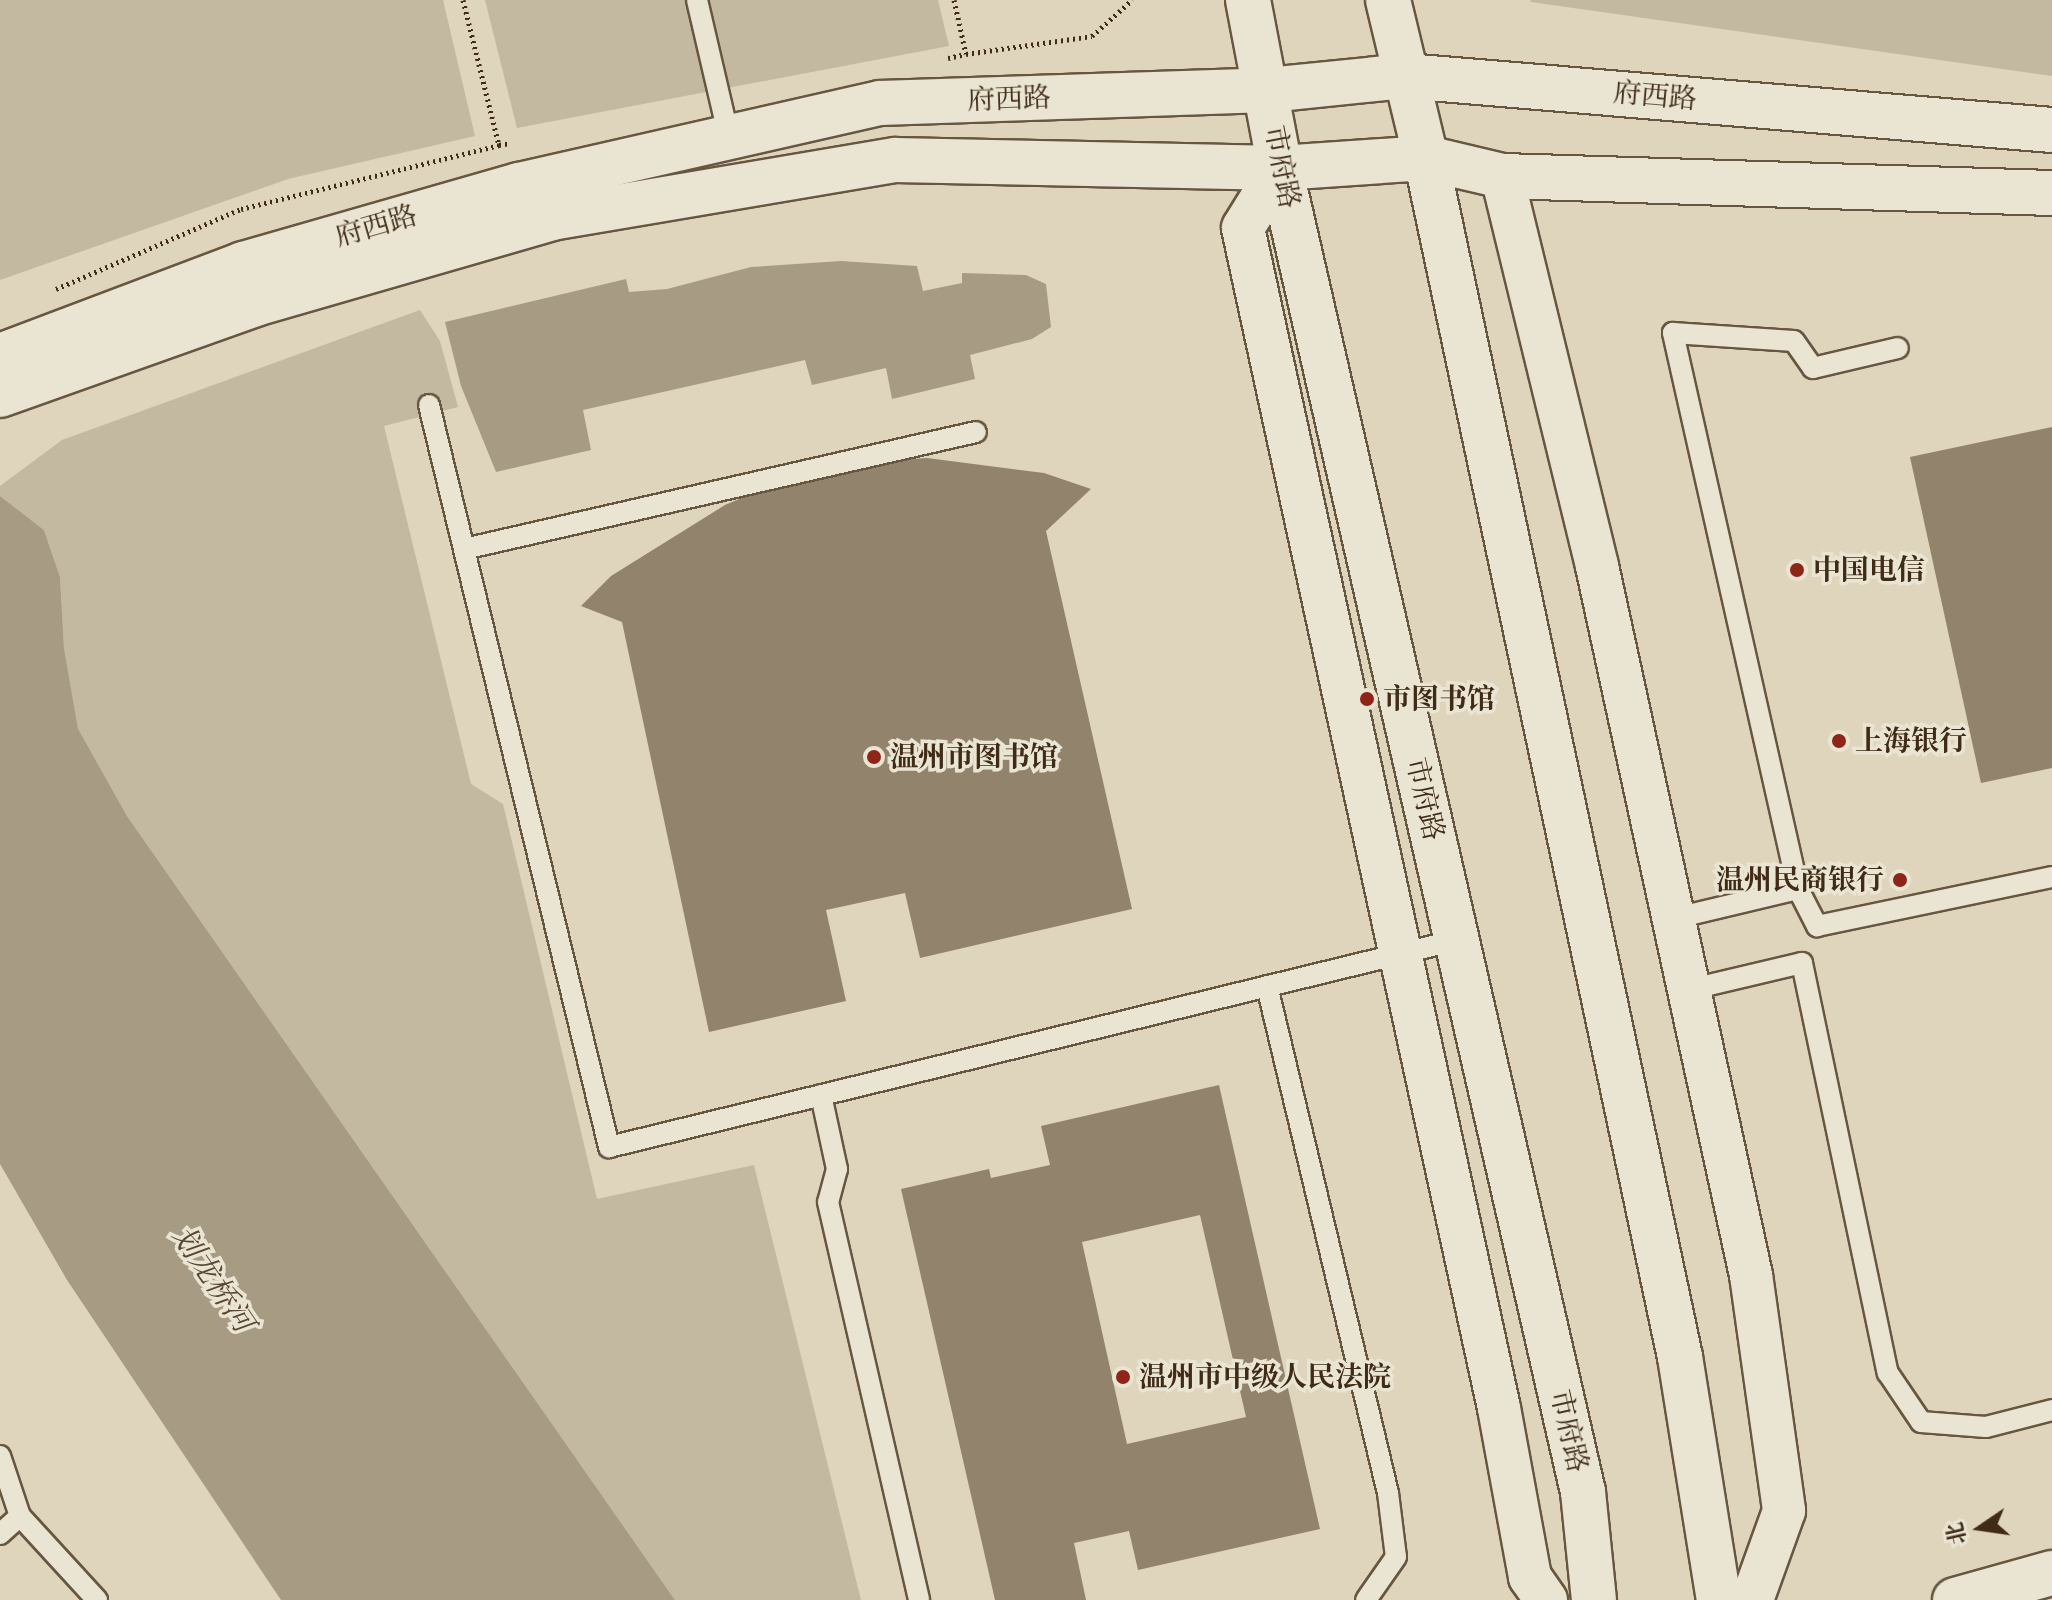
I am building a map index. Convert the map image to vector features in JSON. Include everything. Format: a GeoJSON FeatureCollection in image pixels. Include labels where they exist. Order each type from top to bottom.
{"type":"FeatureCollection","features":[{"type":"Feature","properties":{"kind":"street","name":"市府路"},"geometry":{"type":"LineString","coordinates":[[1248,0],[1268,90],[1280,168],[1583,1492],[1594,1600]]}},
{"type":"Feature","properties":{"kind":"street"},"geometry":{"type":"LineString","coordinates":[[1388,0],[1426,158],[1677,1341],[1719,1600]]}},
{"type":"Feature","properties":{"kind":"street","name":"府西路"},"geometry":{"type":"LineString","coordinates":[[0,395],[249,284],[519,185],[880,103],[1268,90],[1406,76],[2052,130]]}},
{"type":"Feature","properties":{"kind":"street","name":"府西路"},"geometry":{"type":"LineString","coordinates":[[0,356],[249,284],[552,218],[895,160],[1280,168],[1426,158],[1502,176],[2052,193]]}},
{"type":"Feature","properties":{"kind":"street"},"geometry":{"type":"LineString","coordinates":[[1280,168],[1243,228],[1499,1408],[1530,1577],[1546,1600]]}},
{"type":"Feature","properties":{"kind":"street"},"geometry":{"type":"LineString","coordinates":[[1502,176],[1676,918],[1751,1275],[1784,1511],[1752,1600]]}},
{"type":"Feature","properties":{"kind":"street"},"geometry":{"type":"LineString","coordinates":[[1955,1600],[2052,1573]]}},
{"type":"Feature","properties":{"kind":"lane"},"geometry":{"type":"LineString","coordinates":[[697,0],[729,138]]}},
{"type":"Feature","properties":{"kind":"lane"},"geometry":{"type":"LineString","coordinates":[[1898,348],[1813,368],[1794,341],[1673,333],[1798,889],[1817,926],[2052,877]]}},
{"type":"Feature","properties":{"kind":"lane"},"geometry":{"type":"LineString","coordinates":[[429,405],[609,1147],[1457,940]]}},
{"type":"Feature","properties":{"kind":"lane"},"geometry":{"type":"LineString","coordinates":[[464,549],[976,432]]}},
{"type":"Feature","properties":{"kind":"lane"},"geometry":{"type":"LineString","coordinates":[[1676,918],[1798,889]]}},
{"type":"Feature","properties":{"kind":"lane"},"geometry":{"type":"LineString","coordinates":[[1692,989],[1802,963],[1888,1373],[1921,1422],[1986,1427],[2052,1410]]}},
{"type":"Feature","properties":{"kind":"lane"},"geometry":{"type":"LineString","coordinates":[[1267,986],[1388,1493],[1396,1557],[1366,1600]]}},
{"type":"Feature","properties":{"kind":"lane"},"geometry":{"type":"LineString","coordinates":[[821,1095],[837,1169],[828,1202],[919,1600]]}},
{"type":"Feature","properties":{"kind":"lane"},"geometry":{"type":"LineString","coordinates":[[0,1456],[20,1516],[97,1600]]}},
{"type":"Feature","properties":{"kind":"lane"},"geometry":{"type":"LineString","coordinates":[[0,1534],[20,1516]]}},
{"type":"Feature","properties":{"kind":"path"},"geometry":{"type":"LineString","coordinates":[[463,0],[499,145]]}},
{"type":"Feature","properties":{"kind":"path"},"geometry":{"type":"LineString","coordinates":[[954,0],[966,54]]}},
{"type":"Feature","properties":{"kind":"path"},"geometry":{"type":"LineString","coordinates":[[935,60],[1092,36],[1132,0]]}},
{"type":"Feature","properties":{"kind":"path"},"geometry":{"type":"LineString","coordinates":[[43,295],[241,209],[513,142]]}},
{"type":"Feature","properties":{"kind":"shaded area"},"geometry":{"type":"Polygon","coordinates":[[[0,0],[443,0],[475,136],[288,179],[0,280],[0,0]]]}},
{"type":"Feature","properties":{"kind":"shaded area"},"geometry":{"type":"Polygon","coordinates":[[[485,0],[938,0],[949,46],[517,128],[485,0]]]}},
{"type":"Feature","properties":{"kind":"shaded area"},"geometry":{"type":"Polygon","coordinates":[[[2052,0],[2052,76],[1531,2],[2052,0]]]}},
{"type":"Feature","properties":{"kind":"shaded area"},"geometry":{"type":"Polygon","coordinates":[[[420,310],[440,341],[458,407],[384,426],[471,784],[503,804],[597,1199],[754,1165],[861,1600],[675,1600],[127,816],[78,730],[64,648],[60,577],[44,530],[0,496],[0,486],[62,440],[420,310]]]}},
{"type":"Feature","properties":{"kind":"water"},"geometry":{"type":"Polygon","coordinates":[[[841,261],[917,266],[923,291],[962,283],[962,273],[1026,275],[1046,284],[1051,327],[1032,339],[970,355],[975,379],[892,399],[886,368],[812,385],[805,360],[583,410],[591,450],[496,472],[461,386],[445,322],[626,279],[629,292],[667,289],[751,267],[841,261]]]}},
{"type":"Feature","properties":{"kind":"water","name":"划龙桥河"},"geometry":{"type":"Polygon","coordinates":[[[0,496],[44,530],[60,577],[64,648],[78,729],[127,816],[675,1600],[281,1600],[67,1280],[0,1164],[0,496]]]}},
{"type":"Feature","properties":{"kind":"building"},"geometry":{"type":"Polygon","coordinates":[[[2052,427],[2052,768],[1981,783],[1910,457],[2052,427]]]}},
{"type":"Feature","properties":{"kind":"building","name":"温州市图书馆"},"geometry":{"type":"Polygon","coordinates":[[[927,458],[1044,473],[1091,489],[1046,531],[1132,909],[920,958],[905,893],[826,910],[846,1001],[709,1032],[622,622],[581,606],[611,576],[725,505],[763,489],[884,461],[927,458]]]}},
{"type":"Feature","properties":{"kind":"building"},"geometry":{"type":"Polygon","coordinates":[[[1219,1085],[1320,1529],[1138,1570],[1129,1531],[1074,1543],[1086,1600],[995,1600],[901,1189],[989,1169],[991,1178],[1050,1165],[1041,1126],[1219,1085]],[[1200,1215],[1082,1242],[1127,1444],[1246,1417],[1200,1215]]]}},
{"type":"Feature","properties":{"kind":"place","name":"中国电信"},"geometry":{"type":"Point","coordinates":[1797,570]}},
{"type":"Feature","properties":{"kind":"place","name":"市图书馆"},"geometry":{"type":"Point","coordinates":[1367,699]}},
{"type":"Feature","properties":{"kind":"place","name":"上海银行"},"geometry":{"type":"Point","coordinates":[1839,741]}},
{"type":"Feature","properties":{"kind":"place","name":"温州市图书馆"},"geometry":{"type":"Point","coordinates":[874,757]}},
{"type":"Feature","properties":{"kind":"place","name":"温州民商银行"},"geometry":{"type":"Point","coordinates":[1900,880]}},
{"type":"Feature","properties":{"kind":"place","name":"温州市中级人民法院"},"geometry":{"type":"Point","coordinates":[1123,1377]}}]}
